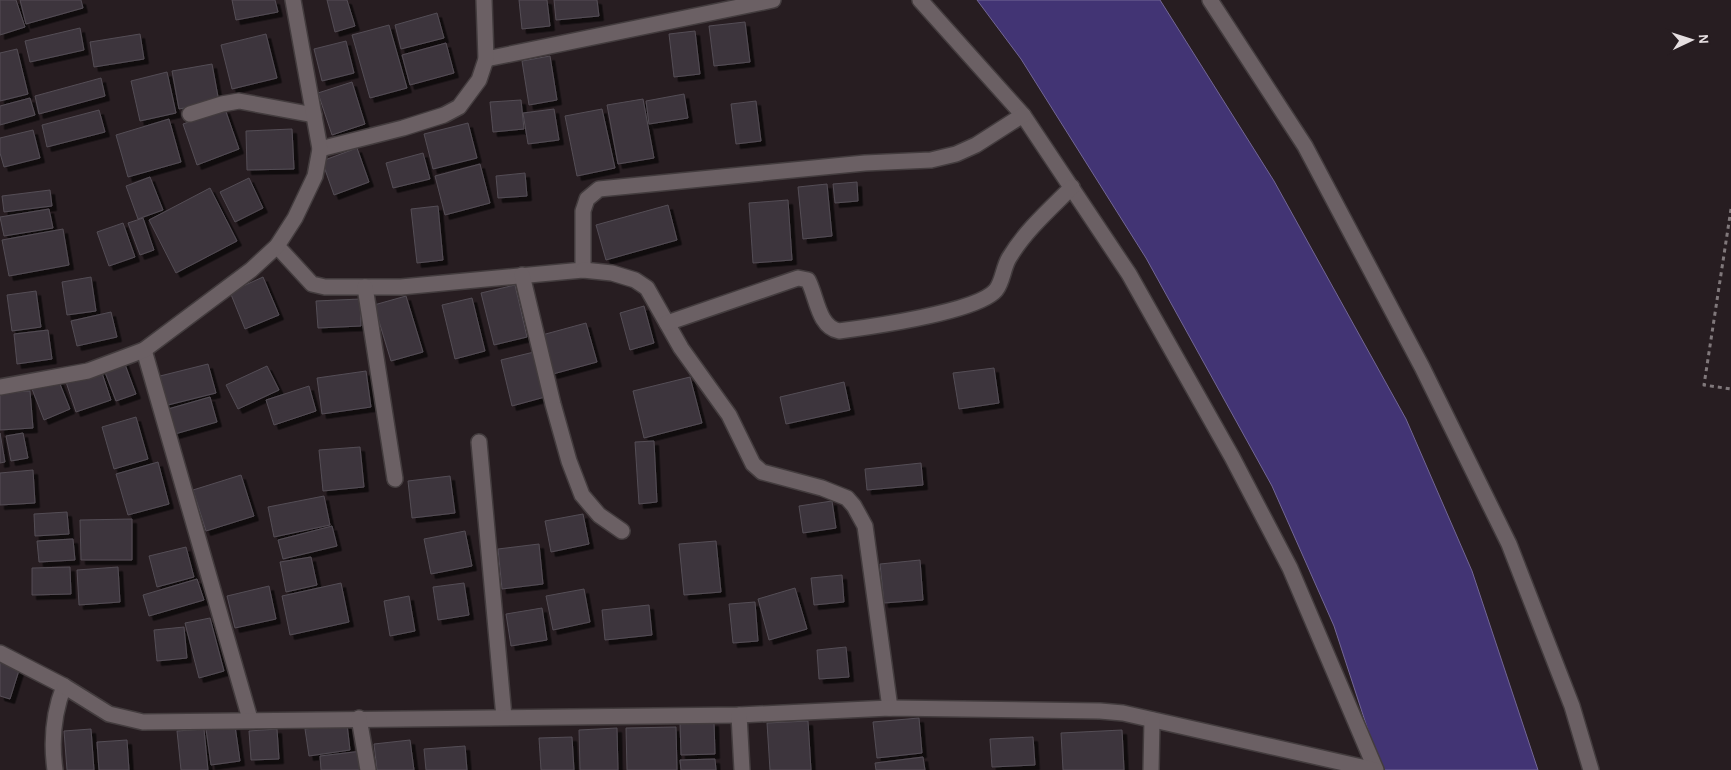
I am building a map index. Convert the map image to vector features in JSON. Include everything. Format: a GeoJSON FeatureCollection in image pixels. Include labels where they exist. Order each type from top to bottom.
{"type":"FeatureCollection","features":[{"type":"Feature","properties":{"kind":"street"},"geometry":{"type":"LineString","coordinates":[[0,387],[88,371],[144,350],[251,270],[277,246],[294,218],[315,176],[320,149],[294,0]]}},
{"type":"Feature","properties":{"kind":"street"},"geometry":{"type":"LineString","coordinates":[[320,149],[403,128],[459,107],[472,92],[479,80],[486,60],[484,0]]}},
{"type":"Feature","properties":{"kind":"street"},"geometry":{"type":"LineString","coordinates":[[486,60],[773,0]]}},
{"type":"Feature","properties":{"kind":"street"},"geometry":{"type":"LineString","coordinates":[[920,0],[1023,115],[1129,274],[1232,457],[1290,568],[1376,770]]}},
{"type":"Feature","properties":{"kind":"street"},"geometry":{"type":"LineString","coordinates":[[1210,0],[1305,146],[1422,367],[1509,544],[1572,706],[1591,770]]}},
{"type":"Feature","properties":{"kind":"street"},"geometry":{"type":"LineString","coordinates":[[190,114],[239,101],[314,115]]}},
{"type":"Feature","properties":{"kind":"street"},"geometry":{"type":"LineString","coordinates":[[583,270],[583,211],[587,199],[599,189],[866,163],[931,160],[956,154],[976,145],[1023,115]]}},
{"type":"Feature","properties":{"kind":"street"},"geometry":{"type":"LineString","coordinates":[[667,322],[798,278],[808,280],[824,322],[830,329],[839,331],[961,308],[983,300],[996,290],[1008,259],[1020,242],[1072,187]]}},
{"type":"Feature","properties":{"kind":"street"},"geometry":{"type":"LineString","coordinates":[[277,246],[312,284],[325,287],[401,287],[583,270],[612,273],[634,280],[647,288],[681,348],[729,415],[753,464],[762,472],[822,488],[847,498],[860,516],[865,526],[868,540],[890,708]]}},
{"type":"Feature","properties":{"kind":"street"},"geometry":{"type":"LineString","coordinates":[[522,275],[552,404],[569,461],[582,495],[598,515],[622,531]]}},
{"type":"Feature","properties":{"kind":"street"},"geometry":{"type":"LineString","coordinates":[[366,287],[395,479]]}},
{"type":"Feature","properties":{"kind":"street"},"geometry":{"type":"LineString","coordinates":[[144,350],[250,719]]}},
{"type":"Feature","properties":{"kind":"street"},"geometry":{"type":"LineString","coordinates":[[479,442],[504,717]]}},
{"type":"Feature","properties":{"kind":"street"},"geometry":{"type":"LineString","coordinates":[[0,653],[64,686],[109,714],[143,722],[250,719],[739,715],[890,708],[1100,711],[1123,713],[1376,770]]}},
{"type":"Feature","properties":{"kind":"street"},"geometry":{"type":"LineString","coordinates":[[54,770],[54,717],[64,686]]}},
{"type":"Feature","properties":{"kind":"street"},"geometry":{"type":"LineString","coordinates":[[739,715],[742,770]]}},
{"type":"Feature","properties":{"kind":"street"},"geometry":{"type":"LineString","coordinates":[[359,718],[368,770]]}},
{"type":"Feature","properties":{"kind":"street"},"geometry":{"type":"LineString","coordinates":[[1151,770],[1152,720]]}},
{"type":"Feature","properties":{"kind":"path"},"geometry":{"type":"LineString","coordinates":[[1731,209],[1704,386],[1731,389]]}},
{"type":"Feature","properties":{"kind":"shaded area"},"geometry":{"type":"Polygon","coordinates":[[[977,0],[1160,0],[1274,181],[1406,419],[1472,571],[1538,770],[1381,770],[1334,626],[1272,486],[1146,258],[1021,59],[977,0]]]}},
{"type":"Feature","properties":{"kind":"building"},"geometry":{"type":"Polygon","coordinates":[[[0,0],[16,0],[25,27],[0,35],[0,0]]]}},
{"type":"Feature","properties":{"kind":"building"},"geometry":{"type":"Polygon","coordinates":[[[20,0],[81,0],[83,8],[26,24],[20,0]]]}},
{"type":"Feature","properties":{"kind":"building"},"geometry":{"type":"Polygon","coordinates":[[[232,0],[275,0],[278,12],[236,20],[232,0]]]}},
{"type":"Feature","properties":{"kind":"building"},"geometry":{"type":"Polygon","coordinates":[[[327,0],[347,0],[355,26],[335,32],[327,0]]]}},
{"type":"Feature","properties":{"kind":"building"},"geometry":{"type":"Polygon","coordinates":[[[519,0],[547,0],[550,26],[522,29],[519,0]]]}},
{"type":"Feature","properties":{"kind":"building"},"geometry":{"type":"Polygon","coordinates":[[[554,0],[597,0],[599,16],[556,20],[554,0]]]}},
{"type":"Feature","properties":{"kind":"building"},"geometry":{"type":"Polygon","coordinates":[[[437,13],[444,38],[401,49],[395,25],[437,13]]]}},
{"type":"Feature","properties":{"kind":"building"},"geometry":{"type":"Polygon","coordinates":[[[745,22],[750,62],[714,66],[709,26],[745,22]]]}},
{"type":"Feature","properties":{"kind":"building"},"geometry":{"type":"Polygon","coordinates":[[[389,25],[407,88],[370,98],[352,35],[389,25]]]}},
{"type":"Feature","properties":{"kind":"building"},"geometry":{"type":"Polygon","coordinates":[[[80,28],[84,50],[30,62],[25,41],[80,28]]]}},
{"type":"Feature","properties":{"kind":"building"},"geometry":{"type":"Polygon","coordinates":[[[695,31],[700,74],[674,77],[669,34],[695,31]]]}},
{"type":"Feature","properties":{"kind":"building"},"geometry":{"type":"Polygon","coordinates":[[[140,34],[144,59],[94,67],[90,42],[140,34]]]}},
{"type":"Feature","properties":{"kind":"building"},"geometry":{"type":"Polygon","coordinates":[[[266,34],[277,78],[232,89],[221,45],[266,34]]]}},
{"type":"Feature","properties":{"kind":"building"},"geometry":{"type":"Polygon","coordinates":[[[346,41],[354,73],[322,81],[314,49],[346,41]]]}},
{"type":"Feature","properties":{"kind":"building"},"geometry":{"type":"Polygon","coordinates":[[[446,43],[454,73],[410,85],[402,55],[446,43]]]}},
{"type":"Feature","properties":{"kind":"building"},"geometry":{"type":"Polygon","coordinates":[[[17,49],[28,94],[0,101],[0,53],[17,49]]]}},
{"type":"Feature","properties":{"kind":"building"},"geometry":{"type":"Polygon","coordinates":[[[550,56],[557,100],[529,105],[522,61],[550,56]]]}},
{"type":"Feature","properties":{"kind":"building"},"geometry":{"type":"Polygon","coordinates":[[[212,64],[219,102],[179,109],[172,71],[212,64]]]}},
{"type":"Feature","properties":{"kind":"building"},"geometry":{"type":"Polygon","coordinates":[[[167,72],[176,113],[140,121],[131,81],[167,72]]]}},
{"type":"Feature","properties":{"kind":"building"},"geometry":{"type":"Polygon","coordinates":[[[101,78],[105,96],[39,114],[35,96],[101,78]]]}},
{"type":"Feature","properties":{"kind":"building"},"geometry":{"type":"Polygon","coordinates":[[[352,82],[365,124],[332,135],[318,93],[352,82]]]}},
{"type":"Feature","properties":{"kind":"building"},"geometry":{"type":"Polygon","coordinates":[[[684,94],[688,118],[649,124],[646,101],[684,94]]]}},
{"type":"Feature","properties":{"kind":"building"},"geometry":{"type":"Polygon","coordinates":[[[30,98],[35,115],[0,125],[0,106],[30,98]]]}},
{"type":"Feature","properties":{"kind":"building"},"geometry":{"type":"Polygon","coordinates":[[[643,99],[654,158],[618,164],[607,105],[643,99]]]}},
{"type":"Feature","properties":{"kind":"building"},"geometry":{"type":"Polygon","coordinates":[[[521,100],[524,129],[493,132],[490,102],[521,100]]]}},
{"type":"Feature","properties":{"kind":"building"},"geometry":{"type":"Polygon","coordinates":[[[756,101],[761,141],[736,144],[731,104],[756,101]]]}},
{"type":"Feature","properties":{"kind":"building"},"geometry":{"type":"Polygon","coordinates":[[[225,109],[239,149],[197,165],[183,124],[225,109]]]}},
{"type":"Feature","properties":{"kind":"building"},"geometry":{"type":"Polygon","coordinates":[[[554,109],[559,140],[528,144],[523,113],[554,109]]]}},
{"type":"Feature","properties":{"kind":"building"},"geometry":{"type":"Polygon","coordinates":[[[602,109],[615,168],[577,176],[565,116],[602,109]]]}},
{"type":"Feature","properties":{"kind":"building"},"geometry":{"type":"Polygon","coordinates":[[[99,110],[105,132],[47,147],[42,125],[99,110]]]}},
{"type":"Feature","properties":{"kind":"building"},"geometry":{"type":"Polygon","coordinates":[[[169,119],[181,162],[128,177],[116,135],[169,119]]]}},
{"type":"Feature","properties":{"kind":"building"},"geometry":{"type":"Polygon","coordinates":[[[468,123],[477,158],[433,169],[424,134],[468,123]]]}},
{"type":"Feature","properties":{"kind":"building"},"geometry":{"type":"Polygon","coordinates":[[[292,129],[294,169],[247,170],[246,131],[292,129]]]}},
{"type":"Feature","properties":{"kind":"building"},"geometry":{"type":"Polygon","coordinates":[[[33,130],[40,158],[4,167],[0,153],[0,138],[33,130]]]}},
{"type":"Feature","properties":{"kind":"building"},"geometry":{"type":"Polygon","coordinates":[[[357,148],[369,182],[334,195],[322,161],[357,148]]]}},
{"type":"Feature","properties":{"kind":"building"},"geometry":{"type":"Polygon","coordinates":[[[423,153],[430,179],[393,188],[386,163],[423,153]]]}},
{"type":"Feature","properties":{"kind":"building"},"geometry":{"type":"Polygon","coordinates":[[[480,164],[490,203],[445,215],[435,176],[480,164]]]}},
{"type":"Feature","properties":{"kind":"building"},"geometry":{"type":"Polygon","coordinates":[[[525,173],[527,196],[498,198],[496,176],[525,173]]]}},
{"type":"Feature","properties":{"kind":"building"},"geometry":{"type":"Polygon","coordinates":[[[150,177],[163,210],[138,219],[126,186],[150,177]]]}},
{"type":"Feature","properties":{"kind":"building"},"geometry":{"type":"Polygon","coordinates":[[[249,178],[263,208],[235,222],[220,192],[249,178]]]}},
{"type":"Feature","properties":{"kind":"building"},"geometry":{"type":"Polygon","coordinates":[[[857,182],[858,201],[835,203],[833,184],[857,182]]]}},
{"type":"Feature","properties":{"kind":"building"},"geometry":{"type":"Polygon","coordinates":[[[827,184],[832,236],[803,239],[798,187],[827,184]]]}},
{"type":"Feature","properties":{"kind":"building"},"geometry":{"type":"Polygon","coordinates":[[[210,188],[237,241],[176,273],[149,220],[210,188]]]}},
{"type":"Feature","properties":{"kind":"building"},"geometry":{"type":"Polygon","coordinates":[[[50,190],[52,206],[4,212],[2,196],[50,190]]]}},
{"type":"Feature","properties":{"kind":"building"},"geometry":{"type":"Polygon","coordinates":[[[788,200],[792,260],[753,263],[749,203],[788,200]]]}},
{"type":"Feature","properties":{"kind":"building"},"geometry":{"type":"Polygon","coordinates":[[[668,205],[677,240],[606,260],[596,225],[668,205]]]}},
{"type":"Feature","properties":{"kind":"building"},"geometry":{"type":"Polygon","coordinates":[[[438,206],[443,260],[417,263],[411,209],[438,206]]]}},
{"type":"Feature","properties":{"kind":"building"},"geometry":{"type":"Polygon","coordinates":[[[49,209],[53,228],[4,236],[0,217],[49,209]]]}},
{"type":"Feature","properties":{"kind":"building"},"geometry":{"type":"Polygon","coordinates":[[[143,218],[154,250],[140,255],[128,223],[143,218]]]}},
{"type":"Feature","properties":{"kind":"building"},"geometry":{"type":"Polygon","coordinates":[[[123,223],[135,257],[109,266],[97,232],[123,223]]]}},
{"type":"Feature","properties":{"kind":"building"},"geometry":{"type":"Polygon","coordinates":[[[63,229],[69,265],[9,276],[2,240],[63,229]]]}},
{"type":"Feature","properties":{"kind":"building"},"geometry":{"type":"Polygon","coordinates":[[[91,277],[96,311],[67,315],[62,282],[91,277]]]}},
{"type":"Feature","properties":{"kind":"building"},"geometry":{"type":"Polygon","coordinates":[[[263,277],[279,315],[245,329],[230,292],[263,277]]]}},
{"type":"Feature","properties":{"kind":"building"},"geometry":{"type":"Polygon","coordinates":[[[515,285],[527,337],[494,345],[481,293],[515,285]]]}},
{"type":"Feature","properties":{"kind":"building"},"geometry":{"type":"Polygon","coordinates":[[[36,291],[41,327],[12,331],[7,295],[36,291]]]}},
{"type":"Feature","properties":{"kind":"building"},"geometry":{"type":"Polygon","coordinates":[[[406,296],[423,352],[391,361],[374,305],[406,296]]]}},
{"type":"Feature","properties":{"kind":"building"},"geometry":{"type":"Polygon","coordinates":[[[472,298],[485,351],[455,359],[442,305],[472,298]]]}},
{"type":"Feature","properties":{"kind":"building"},"geometry":{"type":"Polygon","coordinates":[[[360,299],[361,326],[318,328],[316,301],[360,299]]]}},
{"type":"Feature","properties":{"kind":"building"},"geometry":{"type":"Polygon","coordinates":[[[644,306],[654,343],[630,350],[620,313],[644,306]]]}},
{"type":"Feature","properties":{"kind":"building"},"geometry":{"type":"Polygon","coordinates":[[[111,312],[117,337],[77,346],[71,321],[111,312]]]}},
{"type":"Feature","properties":{"kind":"building"},"geometry":{"type":"Polygon","coordinates":[[[586,323],[597,362],[553,374],[542,335],[586,323]]]}},
{"type":"Feature","properties":{"kind":"building"},"geometry":{"type":"Polygon","coordinates":[[[48,330],[52,359],[17,364],[14,334],[48,330]]]}},
{"type":"Feature","properties":{"kind":"building"},"geometry":{"type":"Polygon","coordinates":[[[534,352],[545,397],[512,406],[501,360],[534,352]]]}},
{"type":"Feature","properties":{"kind":"building"},"geometry":{"type":"Polygon","coordinates":[[[123,359],[136,394],[116,401],[103,367],[123,359]]]}},
{"type":"Feature","properties":{"kind":"building"},"geometry":{"type":"Polygon","coordinates":[[[208,364],[216,393],[164,406],[156,377],[208,364]]]}},
{"type":"Feature","properties":{"kind":"building"},"geometry":{"type":"Polygon","coordinates":[[[267,366],[279,390],[238,409],[226,385],[267,366]]]}},
{"type":"Feature","properties":{"kind":"building"},"geometry":{"type":"Polygon","coordinates":[[[100,367],[111,400],[76,412],[65,379],[100,367]]]}},
{"type":"Feature","properties":{"kind":"building"},"geometry":{"type":"Polygon","coordinates":[[[994,368],[999,403],[959,409],[953,373],[994,368]]]}},
{"type":"Feature","properties":{"kind":"building"},"geometry":{"type":"Polygon","coordinates":[[[366,371],[371,407],[322,414],[317,378],[366,371]]]}},
{"type":"Feature","properties":{"kind":"building"},"geometry":{"type":"Polygon","coordinates":[[[690,377],[702,423],[644,438],[633,391],[690,377]]]}},
{"type":"Feature","properties":{"kind":"building"},"geometry":{"type":"Polygon","coordinates":[[[58,379],[70,409],[44,420],[32,389],[58,379]]]}},
{"type":"Feature","properties":{"kind":"building"},"geometry":{"type":"Polygon","coordinates":[[[844,382],[850,410],[786,424],[780,397],[844,382]]]}},
{"type":"Feature","properties":{"kind":"building"},"geometry":{"type":"Polygon","coordinates":[[[309,386],[316,411],[274,425],[266,400],[309,386]]]}},
{"type":"Feature","properties":{"kind":"building"},"geometry":{"type":"Polygon","coordinates":[[[30,391],[33,428],[0,430],[0,393],[30,391]]]}},
{"type":"Feature","properties":{"kind":"building"},"geometry":{"type":"Polygon","coordinates":[[[210,397],[217,422],[175,434],[168,409],[210,397]]]}},
{"type":"Feature","properties":{"kind":"building"},"geometry":{"type":"Polygon","coordinates":[[[136,417],[148,459],[114,469],[102,427],[136,417]]]}},
{"type":"Feature","properties":{"kind":"building"},"geometry":{"type":"Polygon","coordinates":[[[0,433],[5,462],[0,463],[0,433]]]}},
{"type":"Feature","properties":{"kind":"building"},"geometry":{"type":"Polygon","coordinates":[[[23,433],[28,458],[11,461],[6,436],[23,433]]]}},
{"type":"Feature","properties":{"kind":"building"},"geometry":{"type":"Polygon","coordinates":[[[654,441],[657,502],[639,504],[635,442],[654,441]]]}},
{"type":"Feature","properties":{"kind":"building"},"geometry":{"type":"Polygon","coordinates":[[[360,447],[364,487],[323,491],[319,450],[360,447]]]}},
{"type":"Feature","properties":{"kind":"building"},"geometry":{"type":"Polygon","coordinates":[[[158,462],[169,504],[128,515],[116,474],[158,462]]]}},
{"type":"Feature","properties":{"kind":"building"},"geometry":{"type":"Polygon","coordinates":[[[921,463],[923,485],[867,490],[865,469],[921,463]]]}},
{"type":"Feature","properties":{"kind":"building"},"geometry":{"type":"Polygon","coordinates":[[[33,470],[35,503],[0,505],[0,473],[33,470]]]}},
{"type":"Feature","properties":{"kind":"building"},"geometry":{"type":"Polygon","coordinates":[[[241,475],[254,516],[206,531],[193,490],[241,475]]]}},
{"type":"Feature","properties":{"kind":"building"},"geometry":{"type":"Polygon","coordinates":[[[450,476],[455,513],[412,518],[408,481],[450,476]]]}},
{"type":"Feature","properties":{"kind":"building"},"geometry":{"type":"Polygon","coordinates":[[[324,496],[330,525],[274,537],[268,507],[324,496]]]}},
{"type":"Feature","properties":{"kind":"building"},"geometry":{"type":"Polygon","coordinates":[[[832,501],[836,528],[803,533],[799,506],[832,501]]]}},
{"type":"Feature","properties":{"kind":"building"},"geometry":{"type":"Polygon","coordinates":[[[67,512],[69,534],[35,536],[34,514],[67,512]]]}},
{"type":"Feature","properties":{"kind":"building"},"geometry":{"type":"Polygon","coordinates":[[[583,514],[589,544],[551,552],[545,521],[583,514]]]}},
{"type":"Feature","properties":{"kind":"building"},"geometry":{"type":"Polygon","coordinates":[[[132,519],[132,560],[81,560],[80,520],[132,519]]]}},
{"type":"Feature","properties":{"kind":"building"},"geometry":{"type":"Polygon","coordinates":[[[332,526],[337,546],[283,559],[278,540],[332,526]]]}},
{"type":"Feature","properties":{"kind":"building"},"geometry":{"type":"Polygon","coordinates":[[[465,531],[472,566],[431,574],[424,539],[465,531]]]}},
{"type":"Feature","properties":{"kind":"building"},"geometry":{"type":"Polygon","coordinates":[[[73,539],[75,560],[39,562],[37,541],[73,539]]]}},
{"type":"Feature","properties":{"kind":"building"},"geometry":{"type":"Polygon","coordinates":[[[716,541],[721,592],[684,595],[679,544],[716,541]]]}},
{"type":"Feature","properties":{"kind":"building"},"geometry":{"type":"Polygon","coordinates":[[[539,544],[543,584],[502,589],[498,549],[539,544]]]}},
{"type":"Feature","properties":{"kind":"building"},"geometry":{"type":"Polygon","coordinates":[[[186,547],[194,577],[157,587],[149,556],[186,547]]]}},
{"type":"Feature","properties":{"kind":"building"},"geometry":{"type":"Polygon","coordinates":[[[311,557],[317,585],[286,592],[280,562],[311,557]]]}},
{"type":"Feature","properties":{"kind":"building"},"geometry":{"type":"Polygon","coordinates":[[[920,560],[923,600],[884,603],[880,564],[920,560]]]}},
{"type":"Feature","properties":{"kind":"building"},"geometry":{"type":"Polygon","coordinates":[[[70,567],[71,594],[32,595],[32,568],[70,567]]]}},
{"type":"Feature","properties":{"kind":"building"},"geometry":{"type":"Polygon","coordinates":[[[118,567],[120,602],[79,605],[77,570],[118,567]]]}},
{"type":"Feature","properties":{"kind":"building"},"geometry":{"type":"Polygon","coordinates":[[[842,575],[844,602],[814,605],[811,578],[842,575]]]}},
{"type":"Feature","properties":{"kind":"building"},"geometry":{"type":"Polygon","coordinates":[[[197,579],[204,600],[149,616],[143,595],[197,579]]]}},
{"type":"Feature","properties":{"kind":"building"},"geometry":{"type":"Polygon","coordinates":[[[341,583],[349,622],[290,635],[282,596],[341,583]]]}},
{"type":"Feature","properties":{"kind":"building"},"geometry":{"type":"Polygon","coordinates":[[[464,583],[469,615],[438,620],[433,587],[464,583]]]}},
{"type":"Feature","properties":{"kind":"building"},"geometry":{"type":"Polygon","coordinates":[[[269,586],[276,619],[235,628],[227,596],[269,586]]]}},
{"type":"Feature","properties":{"kind":"building"},"geometry":{"type":"Polygon","coordinates":[[[795,588],[807,629],[769,640],[758,599],[795,588]]]}},
{"type":"Feature","properties":{"kind":"building"},"geometry":{"type":"Polygon","coordinates":[[[584,589],[590,622],[553,630],[546,596],[584,589]]]}},
{"type":"Feature","properties":{"kind":"building"},"geometry":{"type":"Polygon","coordinates":[[[409,596],[415,631],[390,636],[384,601],[409,596]]]}},
{"type":"Feature","properties":{"kind":"building"},"geometry":{"type":"Polygon","coordinates":[[[755,602],[758,641],[733,643],[729,604],[755,602]]]}},
{"type":"Feature","properties":{"kind":"building"},"geometry":{"type":"Polygon","coordinates":[[[649,605],[652,635],[605,640],[602,610],[649,605]]]}},
{"type":"Feature","properties":{"kind":"building"},"geometry":{"type":"Polygon","coordinates":[[[542,608],[547,640],[511,646],[506,614],[542,608]]]}},
{"type":"Feature","properties":{"kind":"building"},"geometry":{"type":"Polygon","coordinates":[[[210,618],[224,671],[199,678],[185,623],[210,618]]]}},
{"type":"Feature","properties":{"kind":"building"},"geometry":{"type":"Polygon","coordinates":[[[184,627],[187,658],[157,661],[154,630],[184,627]]]}},
{"type":"Feature","properties":{"kind":"building"},"geometry":{"type":"Polygon","coordinates":[[[846,647],[849,677],[819,679],[817,650],[846,647]]]}},
{"type":"Feature","properties":{"kind":"building"},"geometry":{"type":"Polygon","coordinates":[[[0,661],[20,667],[10,699],[0,696],[0,661]]]}},
{"type":"Feature","properties":{"kind":"building"},"geometry":{"type":"Polygon","coordinates":[[[919,718],[922,753],[877,758],[873,722],[919,718]]]}},
{"type":"Feature","properties":{"kind":"building"},"geometry":{"type":"Polygon","coordinates":[[[808,721],[811,770],[770,770],[767,723],[808,721]]]}},
{"type":"Feature","properties":{"kind":"building"},"geometry":{"type":"Polygon","coordinates":[[[714,722],[715,754],[681,755],[680,723],[714,722]]]}},
{"type":"Feature","properties":{"kind":"building"},"geometry":{"type":"Polygon","coordinates":[[[347,724],[350,750],[309,756],[305,729],[347,724]]]}},
{"type":"Feature","properties":{"kind":"building"},"geometry":{"type":"Polygon","coordinates":[[[235,726],[240,761],[211,765],[206,729],[235,726]]]}},
{"type":"Feature","properties":{"kind":"building"},"geometry":{"type":"Polygon","coordinates":[[[676,727],[677,770],[627,770],[626,728],[676,727]]]}},
{"type":"Feature","properties":{"kind":"building"},"geometry":{"type":"Polygon","coordinates":[[[617,728],[618,770],[580,770],[579,730],[617,728]]]}},
{"type":"Feature","properties":{"kind":"building"},"geometry":{"type":"Polygon","coordinates":[[[91,729],[94,770],[67,770],[64,731],[91,729]]]}},
{"type":"Feature","properties":{"kind":"building"},"geometry":{"type":"Polygon","coordinates":[[[204,729],[208,770],[181,770],[177,731],[204,729]]]}},
{"type":"Feature","properties":{"kind":"building"},"geometry":{"type":"Polygon","coordinates":[[[277,729],[279,759],[251,760],[249,731],[277,729]]]}},
{"type":"Feature","properties":{"kind":"building"},"geometry":{"type":"Polygon","coordinates":[[[1122,730],[1124,770],[1063,770],[1061,733],[1122,730]]]}},
{"type":"Feature","properties":{"kind":"building"},"geometry":{"type":"Polygon","coordinates":[[[572,737],[574,770],[541,770],[539,738],[572,737]]]}},
{"type":"Feature","properties":{"kind":"building"},"geometry":{"type":"Polygon","coordinates":[[[1033,737],[1035,765],[992,767],[990,739],[1033,737]]]}},
{"type":"Feature","properties":{"kind":"building"},"geometry":{"type":"Polygon","coordinates":[[[127,740],[129,770],[99,770],[97,742],[127,740]]]}},
{"type":"Feature","properties":{"kind":"building"},"geometry":{"type":"Polygon","coordinates":[[[410,740],[414,770],[377,770],[374,744],[410,740]]]}},
{"type":"Feature","properties":{"kind":"building"},"geometry":{"type":"Polygon","coordinates":[[[465,746],[467,770],[426,770],[424,749],[465,746]]]}},
{"type":"Feature","properties":{"kind":"building"},"geometry":{"type":"Polygon","coordinates":[[[362,751],[364,770],[321,770],[320,756],[362,751]]]}},
{"type":"Feature","properties":{"kind":"building"},"geometry":{"type":"Polygon","coordinates":[[[923,757],[925,770],[876,770],[875,763],[923,757]]]}},
{"type":"Feature","properties":{"kind":"building"},"geometry":{"type":"Polygon","coordinates":[[[715,759],[716,770],[681,770],[680,760],[715,759]]]}}]}
